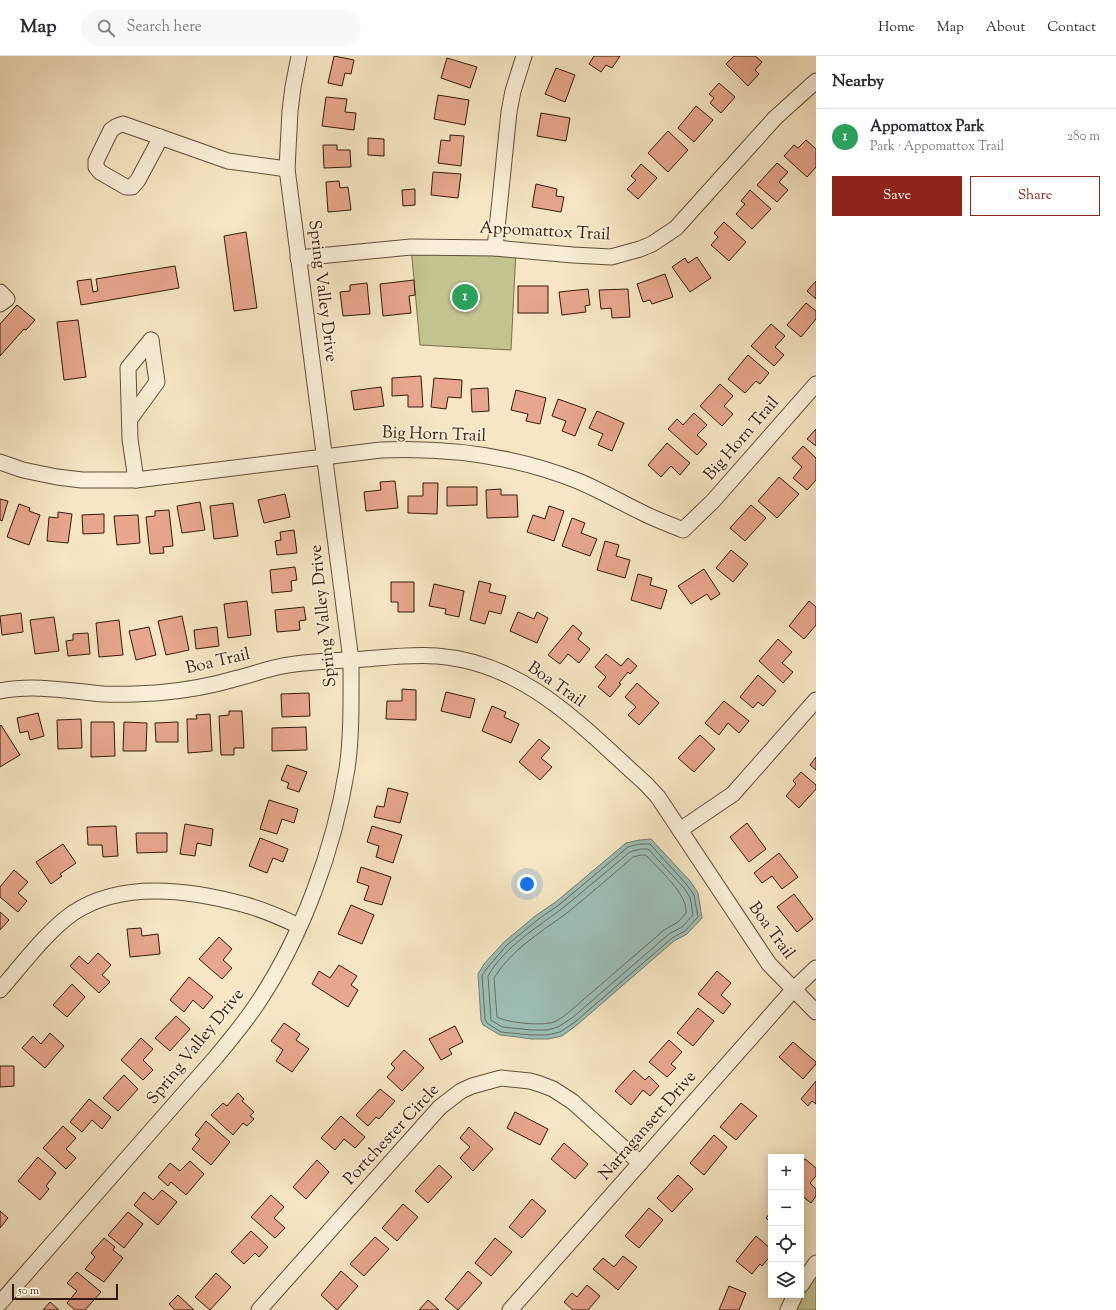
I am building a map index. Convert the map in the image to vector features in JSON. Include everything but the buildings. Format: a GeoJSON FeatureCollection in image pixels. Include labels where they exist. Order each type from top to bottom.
{"type":"FeatureCollection","features":[{"type":"Feature","properties":{"kind":"street","name":"Spring Valley Drive"},"geometry":{"type":"LineString","coordinates":[[0,1303],[211,1063],[257,1004],[273,979],[299,926],[325,860],[334,832],[347,769],[350,723],[351,660],[287,170],[290,111],[299,56]]}},
{"type":"Feature","properties":{"kind":"street"},"geometry":{"type":"LineString","coordinates":[[495,248],[509,112],[513,91],[524,56]]}},
{"type":"Feature","properties":{"kind":"street","name":"Appomattox Trail"},"geometry":{"type":"LineString","coordinates":[[298,258],[411,247],[495,248],[611,257],[640,249],[652,244],[676,228],[775,118],[816,81]]}},
{"type":"Feature","properties":{"kind":"street"},"geometry":{"type":"LineString","coordinates":[[161,137],[138,180],[132,187],[126,187],[100,172],[96,167],[96,161],[111,130],[123,124],[161,137],[228,161],[287,170]]}},
{"type":"Feature","properties":{"kind":"street"},"geometry":{"type":"LineString","coordinates":[[0,292],[7,299],[0,304]]}},
{"type":"Feature","properties":{"kind":"street","name":"Big Horn Trail"},"geometry":{"type":"LineString","coordinates":[[0,462],[23,470],[57,477],[82,480],[136,480],[382,450],[404,449],[453,451],[491,456],[528,464],[578,481],[600,490],[640,512],[683,530],[713,501],[816,384]]}},
{"type":"Feature","properties":{"kind":"street"},"geometry":{"type":"LineString","coordinates":[[130,419],[130,439],[136,480]]}},
{"type":"Feature","properties":{"kind":"street","name":"Boa Trail"},"geometry":{"type":"LineString","coordinates":[[0,691],[22,688],[106,694],[156,693],[214,684],[278,667],[417,655],[438,656],[471,662],[491,668],[520,680],[544,695],[646,784],[658,797],[769,964],[816,1012]]}},
{"type":"Feature","properties":{"kind":"street"},"geometry":{"type":"LineString","coordinates":[[680,830],[733,794],[816,700]]}},
{"type":"Feature","properties":{"kind":"street"},"geometry":{"type":"LineString","coordinates":[[0,990],[61,922],[87,905],[111,896],[146,892],[180,892],[201,895],[247,905],[299,926]]}},
{"type":"Feature","properties":{"kind":"street","name":"Narragansett Drive"},"geometry":{"type":"LineString","coordinates":[[510,1310],[794,989],[816,968]]}},
{"type":"Feature","properties":{"kind":"street","name":"Portchester Circle"},"geometry":{"type":"LineString","coordinates":[[259,1310],[440,1107],[454,1095],[472,1086],[501,1078],[530,1081],[552,1089],[573,1102],[640,1163]]}},
{"type":"Feature","properties":{"kind":"street"},"geometry":{"type":"LineString","coordinates":[[804,1281],[816,1263]]}},
{"type":"Feature","properties":{"kind":"street"},"geometry":{"type":"LineString","coordinates":[[788,1310],[794,1298]]}},
{"type":"Feature","properties":{"kind":"green space"},"geometry":{"type":"Polygon","coordinates":[[[411,247],[516,250],[511,350],[420,345],[411,247]]]}},
{"type":"Feature","properties":{"kind":"green space"},"geometry":{"type":"Polygon","coordinates":[[[816,1266],[816,1310],[788,1310],[795,1298],[804,1298],[804,1283],[816,1266]]]}},
{"type":"Feature","properties":{"kind":"water"},"geometry":{"type":"Polygon","coordinates":[[[651,839],[691,882],[698,893],[702,918],[687,934],[674,941],[577,1025],[562,1036],[548,1039],[531,1039],[500,1035],[483,1025],[481,1020],[478,974],[484,964],[504,942],[534,917],[557,901],[626,843],[651,839]]]}},
{"type":"Feature","properties":{"kind":"place","name":"Appomattox Park"},"geometry":{"type":"Point","coordinates":[465,297]}}]}
